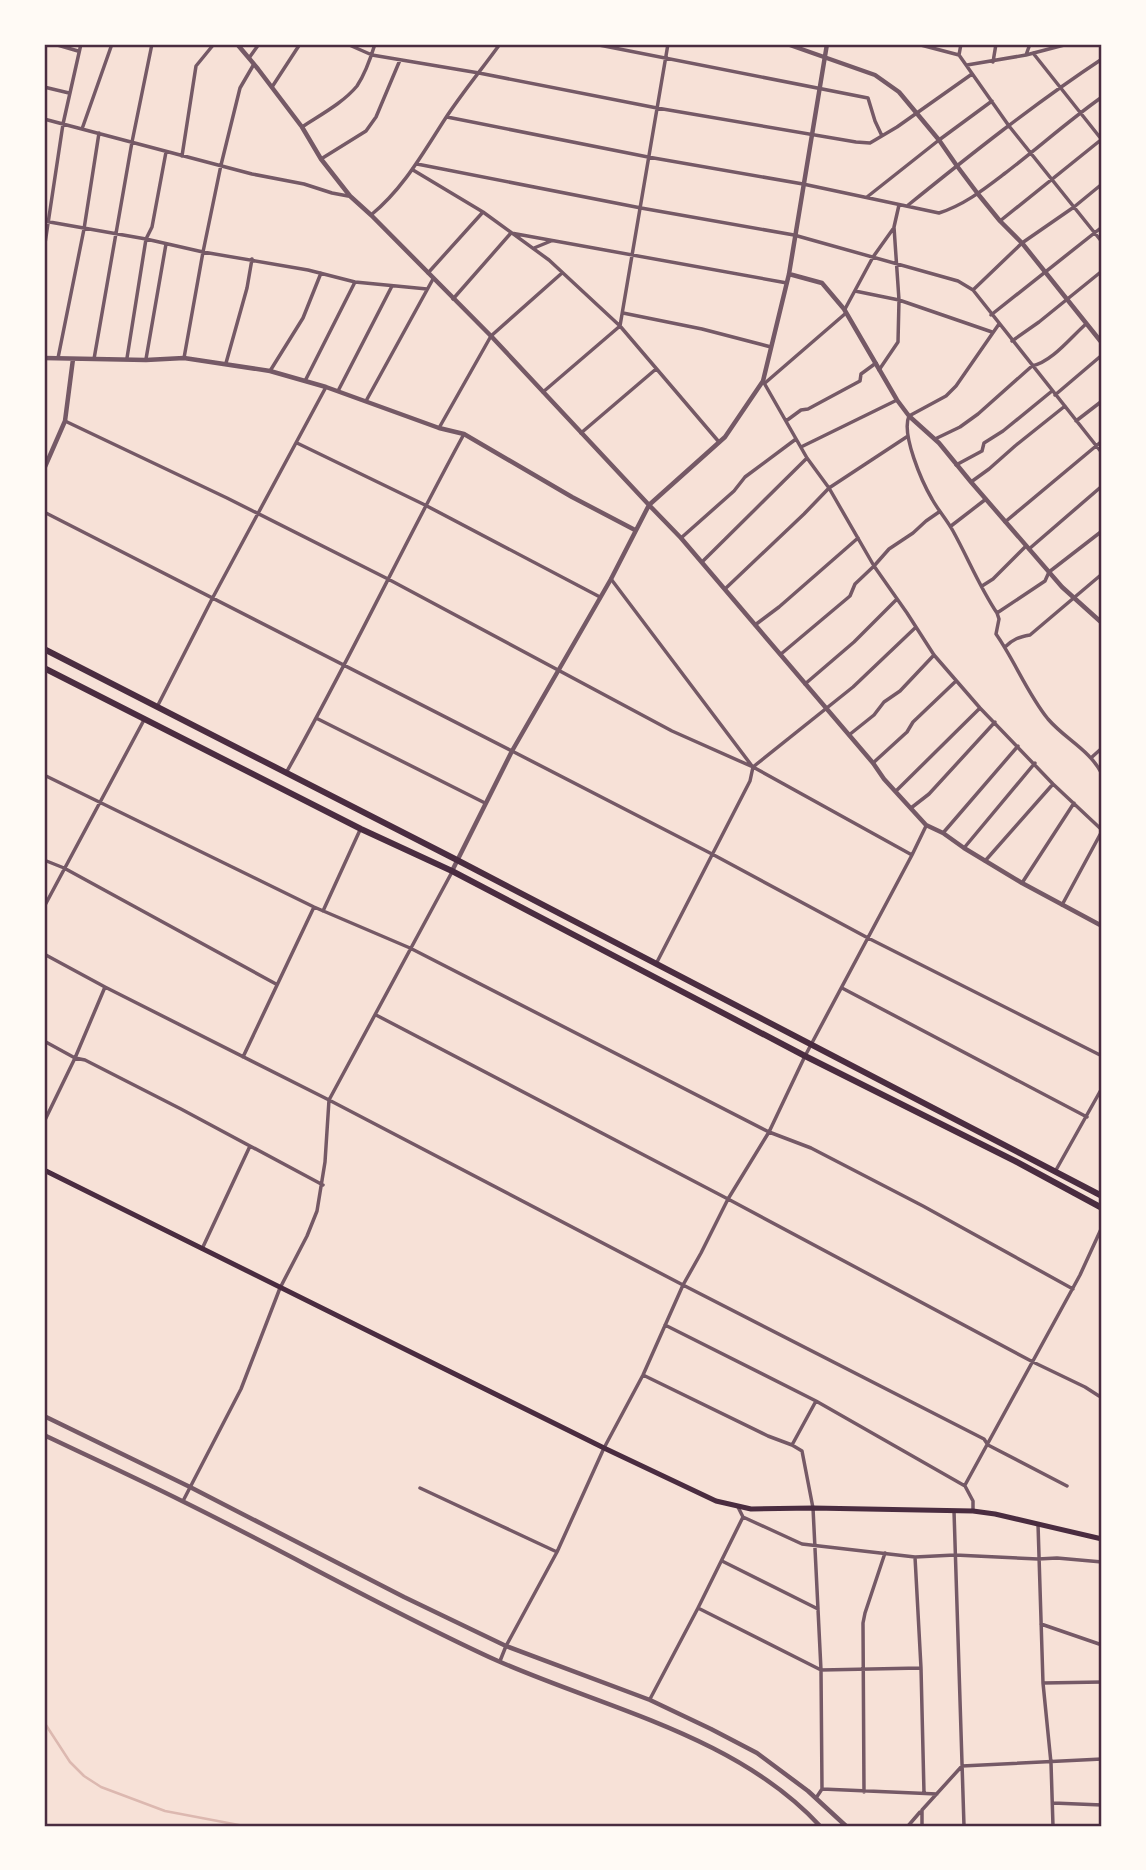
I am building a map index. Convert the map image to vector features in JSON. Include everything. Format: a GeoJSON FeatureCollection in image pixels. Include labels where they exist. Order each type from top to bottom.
{"type":"FeatureCollection","features":[{"type":"Feature","properties":{"kind":"main road"},"geometry":{"type":"LineString","coordinates":[[44,649],[457,860],[1102,1196]]}},
{"type":"Feature","properties":{"kind":"main road"},"geometry":{"type":"LineString","coordinates":[[44,668],[361,829],[452,871],[1102,1208]]}},
{"type":"Feature","properties":{"kind":"main road"},"geometry":{"type":"LineString","coordinates":[[44,1171],[716,1501],[751,1509],[973,1511],[1102,1539]]}},
{"type":"Feature","properties":{"kind":"street"},"geometry":{"type":"LineString","coordinates":[[54,44],[78,51]]}},
{"type":"Feature","properties":{"kind":"street"},"geometry":{"type":"LineString","coordinates":[[44,250],[46,222],[63,124],[81,44]]}},
{"type":"Feature","properties":{"kind":"street"},"geometry":{"type":"LineString","coordinates":[[82,129],[112,44]]}},
{"type":"Feature","properties":{"kind":"street"},"geometry":{"type":"LineString","coordinates":[[94,359],[152,44]]}},
{"type":"Feature","properties":{"kind":"street"},"geometry":{"type":"LineString","coordinates":[[182,156],[196,66],[214,44]]}},
{"type":"Feature","properties":{"kind":"street"},"geometry":{"type":"LineString","coordinates":[[237,44],[302,127],[321,159],[350,196],[491,336],[703,561],[884,779],[926,825],[1022,883],[1102,926]]}},
{"type":"Feature","properties":{"kind":"street"},"geometry":{"type":"LineString","coordinates":[[249,58],[259,44]]}},
{"type":"Feature","properties":{"kind":"street"},"geometry":{"type":"LineString","coordinates":[[272,87],[300,44]]}},
{"type":"Feature","properties":{"kind":"street"},"geometry":{"type":"LineString","coordinates":[[347,44],[372,55],[657,108],[870,143],[972,74]]}},
{"type":"Feature","properties":{"kind":"street"},"geometry":{"type":"LineString","coordinates":[[302,127],[338,103],[357,85],[375,44]]}},
{"type":"Feature","properties":{"kind":"street"},"geometry":{"type":"LineString","coordinates":[[372,215],[384,205],[413,170],[447,117],[500,44]]}},
{"type":"Feature","properties":{"kind":"street"},"geometry":{"type":"LineString","coordinates":[[594,44],[868,98],[882,136]]}},
{"type":"Feature","properties":{"kind":"street"},"geometry":{"type":"LineString","coordinates":[[543,392],[620,326],[668,44]]}},
{"type":"Feature","properties":{"kind":"street"},"geometry":{"type":"LineString","coordinates":[[789,44],[875,75],[899,93],[939,140],[978,194],[1022,243],[1102,343]]}},
{"type":"Feature","properties":{"kind":"street"},"geometry":{"type":"LineString","coordinates":[[827,44],[789,274],[764,382],[874,566],[934,655],[980,708],[1053,784],[1102,830],[1062,905]]}},
{"type":"Feature","properties":{"kind":"street"},"geometry":{"type":"LineString","coordinates":[[917,44],[959,55],[1009,126],[1102,242]]}},
{"type":"Feature","properties":{"kind":"street"},"geometry":{"type":"LineString","coordinates":[[959,55],[961,44]]}},
{"type":"Feature","properties":{"kind":"street"},"geometry":{"type":"LineString","coordinates":[[993,62],[996,44]]}},
{"type":"Feature","properties":{"kind":"street"},"geometry":{"type":"LineString","coordinates":[[1026,55],[1030,44]]}},
{"type":"Feature","properties":{"kind":"street"},"geometry":{"type":"LineString","coordinates":[[967,65],[993,62],[1068,44]]}},
{"type":"Feature","properties":{"kind":"street"},"geometry":{"type":"LineString","coordinates":[[1000,221],[1102,139],[1032,53]]}},
{"type":"Feature","properties":{"kind":"street"},"geometry":{"type":"LineString","coordinates":[[907,206],[1060,87],[1102,58]]}},
{"type":"Feature","properties":{"kind":"street"},"geometry":{"type":"LineString","coordinates":[[321,159],[366,131],[376,117],[400,60]]}},
{"type":"Feature","properties":{"kind":"street"},"geometry":{"type":"LineString","coordinates":[[184,358],[221,165],[240,88],[254,64]]}},
{"type":"Feature","properties":{"kind":"street"},"geometry":{"type":"LineString","coordinates":[[44,87],[69,93]]}},
{"type":"Feature","properties":{"kind":"street"},"geometry":{"type":"LineString","coordinates":[[447,117],[648,157],[803,184],[939,213],[955,208],[978,194],[1102,97]]}},
{"type":"Feature","properties":{"kind":"street"},"geometry":{"type":"LineString","coordinates":[[867,197],[992,101]]}},
{"type":"Feature","properties":{"kind":"street"},"geometry":{"type":"LineString","coordinates":[[44,119],[252,174],[350,196]]}},
{"type":"Feature","properties":{"kind":"street"},"geometry":{"type":"LineString","coordinates":[[58,358],[84,229],[99,133]]}},
{"type":"Feature","properties":{"kind":"street"},"geometry":{"type":"LineString","coordinates":[[127,358],[146,239],[152,228],[166,152]]}},
{"type":"Feature","properties":{"kind":"street"},"geometry":{"type":"LineString","coordinates":[[417,164],[794,235],[958,281],[973,290],[1102,453]]}},
{"type":"Feature","properties":{"kind":"street"},"geometry":{"type":"LineString","coordinates":[[413,170],[483,212],[534,248],[620,326],[719,442]]}},
{"type":"Feature","properties":{"kind":"street"},"geometry":{"type":"LineString","coordinates":[[973,290],[1022,243],[1102,184]]}},
{"type":"Feature","properties":{"kind":"street"},"geometry":{"type":"LineString","coordinates":[[183,1501],[241,1389],[280,1288],[317,1211],[326,1162],[329,1100],[452,871],[512,751],[611,579],[649,505],[725,437],[764,382],[845,311],[873,257],[894,227],[900,205]]}},
{"type":"Feature","properties":{"kind":"street"},"geometry":{"type":"LineString","coordinates":[[428,274],[483,212]]}},
{"type":"Feature","properties":{"kind":"street"},"geometry":{"type":"LineString","coordinates":[[46,222],[252,259],[355,282],[428,289]]}},
{"type":"Feature","properties":{"kind":"street"},"geometry":{"type":"LineString","coordinates":[[879,370],[898,342],[899,300],[894,227]]}},
{"type":"Feature","properties":{"kind":"street"},"geometry":{"type":"LineString","coordinates":[[991,315],[1102,227]]}},
{"type":"Feature","properties":{"kind":"street"},"geometry":{"type":"LineString","coordinates":[[511,233],[787,283]]}},
{"type":"Feature","properties":{"kind":"street"},"geometry":{"type":"LineString","coordinates":[[453,299],[511,233]]}},
{"type":"Feature","properties":{"kind":"street"},"geometry":{"type":"LineString","coordinates":[[534,248],[552,241]]}},
{"type":"Feature","properties":{"kind":"street"},"geometry":{"type":"LineString","coordinates":[[146,359],[166,244]]}},
{"type":"Feature","properties":{"kind":"street"},"geometry":{"type":"LineString","coordinates":[[226,363],[247,288],[252,259]]}},
{"type":"Feature","properties":{"kind":"street"},"geometry":{"type":"LineString","coordinates":[[1012,341],[1102,271]]}},
{"type":"Feature","properties":{"kind":"street"},"geometry":{"type":"LineString","coordinates":[[270,371],[303,318],[321,273]]}},
{"type":"Feature","properties":{"kind":"street"},"geometry":{"type":"LineString","coordinates":[[439,428],[491,336],[562,273]]}},
{"type":"Feature","properties":{"kind":"street"},"geometry":{"type":"LineString","coordinates":[[789,274],[822,283],[845,311],[909,416],[935,439],[1049,572],[1074,598],[1102,621]]}},
{"type":"Feature","properties":{"kind":"street"},"geometry":{"type":"LineString","coordinates":[[366,401],[433,279]]}},
{"type":"Feature","properties":{"kind":"street"},"geometry":{"type":"LineString","coordinates":[[304,382],[355,282]]}},
{"type":"Feature","properties":{"kind":"street"},"geometry":{"type":"LineString","coordinates":[[338,391],[392,286]]}},
{"type":"Feature","properties":{"kind":"street"},"geometry":{"type":"LineString","coordinates":[[855,291],[899,300],[992,332]]}},
{"type":"Feature","properties":{"kind":"street"},"geometry":{"type":"LineString","coordinates":[[623,313],[771,347]]}},
{"type":"Feature","properties":{"kind":"street"},"geometry":{"type":"LineString","coordinates":[[999,324],[951,391],[909,416],[906,420],[908,436],[922,482],[939,512],[951,526],[997,614],[999,619],[996,634],[1050,722],[1091,757],[1102,772]]}},
{"type":"Feature","properties":{"kind":"street"},"geometry":{"type":"LineString","coordinates":[[935,439],[960,427],[978,414],[1032,366],[1039,365],[1065,345],[1086,324]]}},
{"type":"Feature","properties":{"kind":"street"},"geometry":{"type":"LineString","coordinates":[[956,465],[982,451],[984,443],[1102,355]]}},
{"type":"Feature","properties":{"kind":"street"},"geometry":{"type":"LineString","coordinates":[[44,358],[184,358],[270,371],[326,387],[439,428],[464,433],[572,498],[635,530]]}},
{"type":"Feature","properties":{"kind":"street"},"geometry":{"type":"LineString","coordinates":[[44,469],[65,421],[73,359]]}},
{"type":"Feature","properties":{"kind":"street"},"geometry":{"type":"LineString","coordinates":[[786,421],[860,381],[861,374],[876,363]]}},
{"type":"Feature","properties":{"kind":"street"},"geometry":{"type":"LineString","coordinates":[[581,433],[656,369]]}},
{"type":"Feature","properties":{"kind":"street"},"geometry":{"type":"LineString","coordinates":[[157,707],[326,387]]}},
{"type":"Feature","properties":{"kind":"street"},"geometry":{"type":"LineString","coordinates":[[801,447],[897,400]]}},
{"type":"Feature","properties":{"kind":"street"},"geometry":{"type":"LineString","coordinates":[[1076,421],[1102,401]]}},
{"type":"Feature","properties":{"kind":"street"},"geometry":{"type":"LineString","coordinates":[[971,482],[1065,407]]}},
{"type":"Feature","properties":{"kind":"street"},"geometry":{"type":"LineString","coordinates":[[65,421],[388,579],[672,731],[753,767],[912,855]]}},
{"type":"Feature","properties":{"kind":"street"},"geometry":{"type":"LineString","coordinates":[[286,774],[464,433]]}},
{"type":"Feature","properties":{"kind":"street"},"geometry":{"type":"LineString","coordinates":[[726,589],[829,488],[908,436]]}},
{"type":"Feature","properties":{"kind":"street"},"geometry":{"type":"LineString","coordinates":[[681,538],[734,491],[745,477],[796,439]]}},
{"type":"Feature","properties":{"kind":"street"},"geometry":{"type":"LineString","coordinates":[[1005,522],[1102,442]]}},
{"type":"Feature","properties":{"kind":"street"},"geometry":{"type":"LineString","coordinates":[[297,443],[425,505],[600,597]]}},
{"type":"Feature","properties":{"kind":"street"},"geometry":{"type":"LineString","coordinates":[[703,561],[807,458]]}},
{"type":"Feature","properties":{"kind":"street"},"geometry":{"type":"LineString","coordinates":[[982,586],[1102,486]]}},
{"type":"Feature","properties":{"kind":"street"},"geometry":{"type":"LineString","coordinates":[[951,526],[986,499]]}},
{"type":"Feature","properties":{"kind":"street"},"geometry":{"type":"LineString","coordinates":[[44,512],[712,854],[867,938],[1102,1056]]}},
{"type":"Feature","properties":{"kind":"street"},"geometry":{"type":"LineString","coordinates":[[781,654],[850,596],[855,584],[889,549],[939,512]]}},
{"type":"Feature","properties":{"kind":"street"},"geometry":{"type":"LineString","coordinates":[[997,614],[1045,581],[1049,572],[1102,531]]}},
{"type":"Feature","properties":{"kind":"street"},"geometry":{"type":"LineString","coordinates":[[755,625],[858,538]]}},
{"type":"Feature","properties":{"kind":"street"},"geometry":{"type":"LineString","coordinates":[[1005,647],[1019,637],[1030,635],[1102,574]]}},
{"type":"Feature","properties":{"kind":"street"},"geometry":{"type":"LineString","coordinates":[[611,579],[753,767]]}},
{"type":"Feature","properties":{"kind":"street"},"geometry":{"type":"LineString","coordinates":[[805,684],[854,642],[897,599]]}},
{"type":"Feature","properties":{"kind":"street"},"geometry":{"type":"LineString","coordinates":[[656,964],[750,781],[753,767],[853,687],[915,628]]}},
{"type":"Feature","properties":{"kind":"street"},"geometry":{"type":"LineString","coordinates":[[849,736],[874,715],[884,702],[900,691],[934,655]]}},
{"type":"Feature","properties":{"kind":"street"},"geometry":{"type":"LineString","coordinates":[[873,763],[956,681]]}},
{"type":"Feature","properties":{"kind":"street"},"geometry":{"type":"LineString","coordinates":[[896,791],[980,708]]}},
{"type":"Feature","properties":{"kind":"street"},"geometry":{"type":"LineString","coordinates":[[317,718],[485,803]]}},
{"type":"Feature","properties":{"kind":"street"},"geometry":{"type":"LineString","coordinates":[[44,907],[144,720]]}},
{"type":"Feature","properties":{"kind":"street"},"geometry":{"type":"LineString","coordinates":[[911,808],[936,787],[995,722]]}},
{"type":"Feature","properties":{"kind":"street"},"geometry":{"type":"LineString","coordinates":[[943,833],[1018,746]]}},
{"type":"Feature","properties":{"kind":"street"},"geometry":{"type":"LineString","coordinates":[[1091,757],[1102,748]]}},
{"type":"Feature","properties":{"kind":"street"},"geometry":{"type":"LineString","coordinates":[[964,848],[1035,763]]}},
{"type":"Feature","properties":{"kind":"street"},"geometry":{"type":"LineString","coordinates":[[44,775],[314,907],[410,948],[769,1132],[811,1148],[1073,1289]]}},
{"type":"Feature","properties":{"kind":"street"},"geometry":{"type":"LineString","coordinates":[[985,861],[1053,784]]}},
{"type":"Feature","properties":{"kind":"street"},"geometry":{"type":"LineString","coordinates":[[1022,883],[1074,803]]}},
{"type":"Feature","properties":{"kind":"street"},"geometry":{"type":"LineString","coordinates":[[500,1661],[557,1552],[604,1448],[643,1375],[683,1285],[728,1199],[769,1132],[805,1056],[926,825]]}},
{"type":"Feature","properties":{"kind":"street"},"geometry":{"type":"LineString","coordinates":[[323,911],[361,829]]}},
{"type":"Feature","properties":{"kind":"street"},"geometry":{"type":"LineString","coordinates":[[44,860],[64,868],[276,984]]}},
{"type":"Feature","properties":{"kind":"street"},"geometry":{"type":"LineString","coordinates":[[243,1057],[314,907]]}},
{"type":"Feature","properties":{"kind":"street"},"geometry":{"type":"LineString","coordinates":[[44,954],[984,1439],[988,1445],[1067,1486]]}},
{"type":"Feature","properties":{"kind":"street"},"geometry":{"type":"LineString","coordinates":[[44,1122],[105,987]]}},
{"type":"Feature","properties":{"kind":"street"},"geometry":{"type":"LineString","coordinates":[[842,988],[1087,1117]]}},
{"type":"Feature","properties":{"kind":"street"},"geometry":{"type":"LineString","coordinates":[[376,1015],[1099,1396]]}},
{"type":"Feature","properties":{"kind":"street"},"geometry":{"type":"LineString","coordinates":[[44,1041],[323,1185]]}},
{"type":"Feature","properties":{"kind":"street"},"geometry":{"type":"LineString","coordinates":[[1055,1172],[1102,1088]]}},
{"type":"Feature","properties":{"kind":"street"},"geometry":{"type":"LineString","coordinates":[[202,1249],[250,1146]]}},
{"type":"Feature","properties":{"kind":"street"},"geometry":{"type":"LineString","coordinates":[[964,1486],[1073,1289],[1102,1227]]}},
{"type":"Feature","properties":{"kind":"street"},"geometry":{"type":"LineString","coordinates":[[665,1325],[816,1401],[964,1486],[973,1501],[973,1511]]}},
{"type":"Feature","properties":{"kind":"street"},"geometry":{"type":"LineString","coordinates":[[643,1375],[802,1451],[813,1508],[821,1670],[822,1789],[816,1798]]}},
{"type":"Feature","properties":{"kind":"street"},"geometry":{"type":"LineString","coordinates":[[793,1445],[816,1401]]}},
{"type":"Feature","properties":{"kind":"street"},"geometry":{"type":"LineString","coordinates":[[44,1416],[506,1646],[650,1700],[757,1753],[816,1798],[846,1826]]}},
{"type":"Feature","properties":{"kind":"street"},"geometry":{"type":"LineString","coordinates":[[44,1435],[183,1501],[383,1605],[500,1661],[700,1741],[758,1773],[820,1826]]}},
{"type":"Feature","properties":{"kind":"street"},"geometry":{"type":"LineString","coordinates":[[420,1488],[557,1552]]}},
{"type":"Feature","properties":{"kind":"street"},"geometry":{"type":"LineString","coordinates":[[738,1507],[743,1517],[802,1544],[815,1546],[915,1557],[956,1555],[1102,1562]]}},
{"type":"Feature","properties":{"kind":"street"},"geometry":{"type":"LineString","coordinates":[[954,1511],[964,1826]]}},
{"type":"Feature","properties":{"kind":"street"},"geometry":{"type":"LineString","coordinates":[[650,1700],[743,1517]]}},
{"type":"Feature","properties":{"kind":"street"},"geometry":{"type":"LineString","coordinates":[[1038,1524],[1043,1683],[1051,1763],[1053,1826]]}},
{"type":"Feature","properties":{"kind":"street"},"geometry":{"type":"LineString","coordinates":[[864,1792],[865,1613],[885,1553]]}},
{"type":"Feature","properties":{"kind":"street"},"geometry":{"type":"LineString","coordinates":[[915,1557],[924,1793]]}},
{"type":"Feature","properties":{"kind":"street"},"geometry":{"type":"LineString","coordinates":[[722,1561],[818,1609]]}},
{"type":"Feature","properties":{"kind":"street"},"geometry":{"type":"LineString","coordinates":[[698,1608],[821,1670],[921,1668]]}},
{"type":"Feature","properties":{"kind":"street"},"geometry":{"type":"LineString","coordinates":[[1041,1623],[1102,1645]]}},
{"type":"Feature","properties":{"kind":"street"},"geometry":{"type":"LineString","coordinates":[[1043,1683],[1102,1682]]}},
{"type":"Feature","properties":{"kind":"street"},"geometry":{"type":"LineString","coordinates":[[908,1826],[962,1766],[1102,1759]]}},
{"type":"Feature","properties":{"kind":"street"},"geometry":{"type":"LineString","coordinates":[[822,1789],[937,1794]]}},
{"type":"Feature","properties":{"kind":"street"},"geometry":{"type":"LineString","coordinates":[[1053,1803],[1102,1805]]}},
{"type":"Feature","properties":{"kind":"street"},"geometry":{"type":"LineString","coordinates":[[922,1810],[922,1826]]}},
{"type":"Feature","properties":{"kind":"waterway"},"geometry":{"type":"LineString","coordinates":[[44,1722],[70,1762],[84,1776],[101,1787],[165,1811],[244,1826]]}}]}
